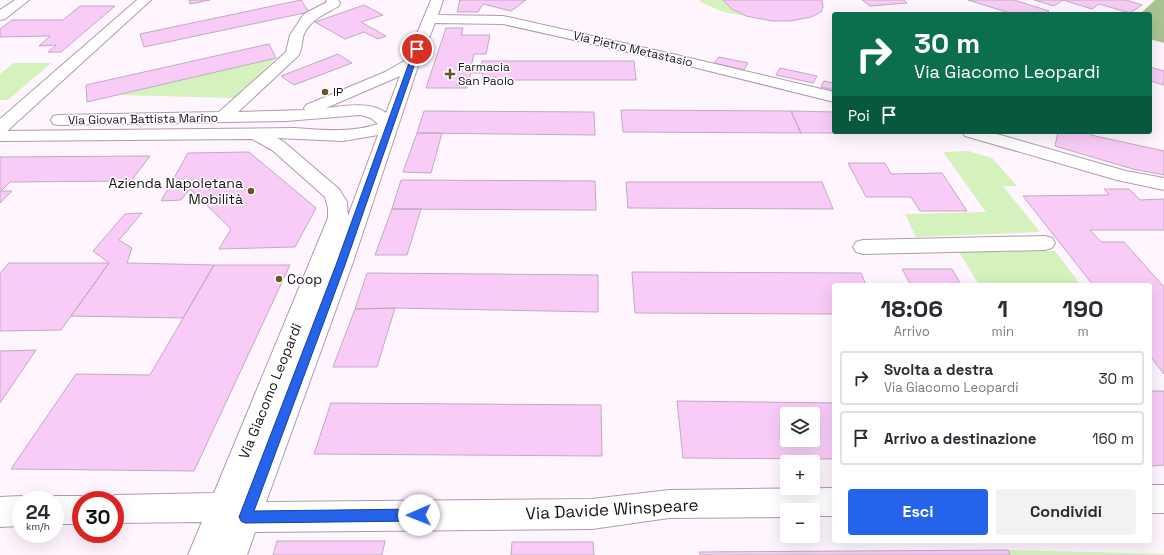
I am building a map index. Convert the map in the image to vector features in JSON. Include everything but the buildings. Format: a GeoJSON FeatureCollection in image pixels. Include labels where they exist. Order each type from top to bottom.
{"type":"FeatureCollection","features":[{"type":"Feature","properties":{"kind":"street"},"geometry":{"type":"LineString","coordinates":[[0,16],[23,0]]}},
{"type":"Feature","properties":{"kind":"street"},"geometry":{"type":"LineString","coordinates":[[3,123],[145,0]]}},
{"type":"Feature","properties":{"kind":"street"},"geometry":{"type":"LineString","coordinates":[[222,118],[293,53],[297,34],[309,17],[334,3],[332,0]]}},
{"type":"Feature","properties":{"kind":"street","name":"Via Giacomo Leopardi"},"geometry":{"type":"LineString","coordinates":[[204,555],[234,512],[341,265],[412,63],[437,0]]}},
{"type":"Feature","properties":{"kind":"street","name":"Via Pietro Metastasio"},"geometry":{"type":"LineString","coordinates":[[429,20],[503,20],[677,59],[832,97]]}},
{"type":"Feature","properties":{"kind":"street"},"geometry":{"type":"LineString","coordinates":[[286,116],[304,111],[390,75],[412,63]]}},
{"type":"Feature","properties":{"kind":"street"},"geometry":{"type":"LineString","coordinates":[[286,116],[360,110],[377,114],[390,125]]}},
{"type":"Feature","properties":{"kind":"street","name":"Via Giovan Battista Marino"},"geometry":{"type":"LineString","coordinates":[[3,123],[286,116]]}},
{"type":"Feature","properties":{"kind":"street","name":"Via Giovan Battista Marino"},"geometry":{"type":"LineString","coordinates":[[0,136],[300,134],[348,136],[366,133],[390,125]]}},
{"type":"Feature","properties":{"kind":"street","name":"Via Giacomo Leopardi"},"geometry":{"type":"LineString","coordinates":[[230,555],[234,512],[335,227],[338,206],[336,197],[332,192],[278,146],[256,134]]}},
{"type":"Feature","properties":{"kind":"street"},"geometry":{"type":"LineString","coordinates":[[978,134],[1124,176],[1164,184]]}},
{"type":"Feature","properties":{"kind":"street"},"geometry":{"type":"LineString","coordinates":[[863,247],[1044,243]]}},
{"type":"Feature","properties":{"kind":"street"},"geometry":{"type":"LineString","coordinates":[[1152,500],[1164,500]]}},
{"type":"Feature","properties":{"kind":"street","name":"Via Davide Winspeare"},"geometry":{"type":"LineString","coordinates":[[124,509],[234,512],[592,514],[669,504],[832,502]]}},
{"type":"Feature","properties":{"kind":"street"},"geometry":{"type":"LineString","coordinates":[[0,512],[12,511]]}},
{"type":"Feature","properties":{"kind":"green space"},"geometry":{"type":"Polygon","coordinates":[[[700,0],[723,0],[732,9],[746,16],[723,12],[700,2],[700,0]]]}},
{"type":"Feature","properties":{"kind":"green space"},"geometry":{"type":"Polygon","coordinates":[[[1155,0],[1164,0],[1164,43],[1152,40],[1152,12],[1142,12],[1155,0]]]}},
{"type":"Feature","properties":{"kind":"green space"},"geometry":{"type":"Polygon","coordinates":[[[276,58],[234,98],[119,95],[276,58]]]}},
{"type":"Feature","properties":{"kind":"green space"},"geometry":{"type":"Polygon","coordinates":[[[14,63],[51,63],[8,100],[0,100],[0,74],[14,63]]]}},
{"type":"Feature","properties":{"kind":"green space"},"geometry":{"type":"Polygon","coordinates":[[[968,151],[992,158],[1017,186],[1003,186],[1040,232],[916,237],[905,214],[986,212],[943,152],[968,151]]]}},
{"type":"Feature","properties":{"kind":"green space"},"geometry":{"type":"Polygon","coordinates":[[[1055,251],[1079,283],[978,283],[959,252],[1055,251]]]}},
{"type":"Feature","properties":{"kind":"green space"},"geometry":{"type":"Polygon","coordinates":[[[1008,550],[1164,554],[1164,555],[1010,555],[1008,550]]]}},
{"type":"Feature","properties":{"kind":"place","name":"Farmacia San Paolo"},"geometry":{"type":"Point","coordinates":[450,74]}},
{"type":"Feature","properties":{"kind":"place","name":"IP"},"geometry":{"type":"Point","coordinates":[325,92]}},
{"type":"Feature","properties":{"kind":"place","name":"Azienda Napoletana Mobilità"},"geometry":{"type":"Point","coordinates":[251,191]}},
{"type":"Feature","properties":{"kind":"place","name":"Coop"},"geometry":{"type":"Point","coordinates":[279,279]}},
{"type":"Feature","properties":{"kind":"route"},"geometry":{"type":"LineString","coordinates":[[417,49],[341,265],[245,517],[419,515]]}}]}
